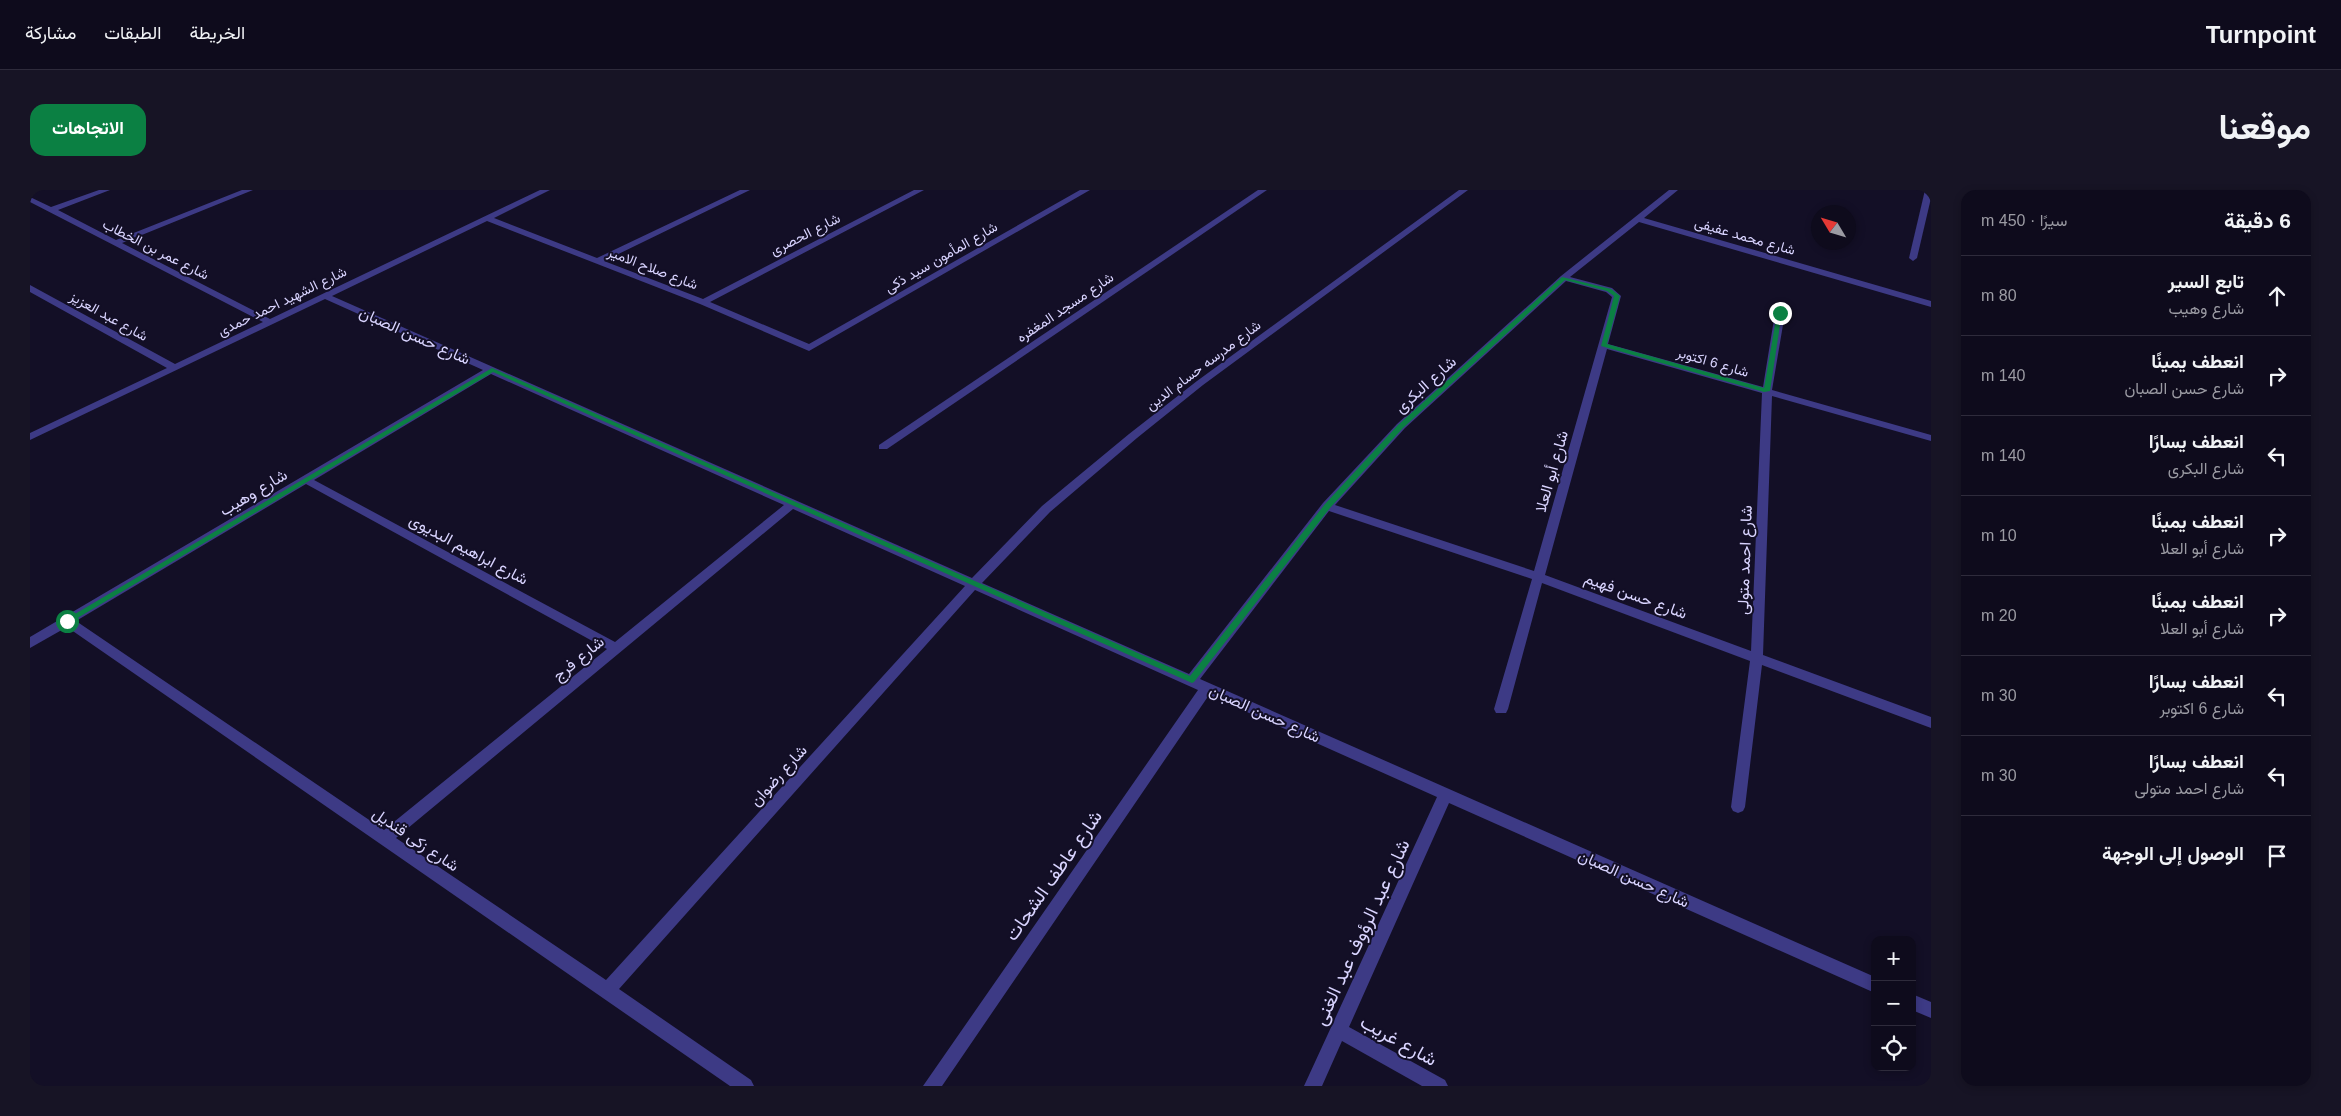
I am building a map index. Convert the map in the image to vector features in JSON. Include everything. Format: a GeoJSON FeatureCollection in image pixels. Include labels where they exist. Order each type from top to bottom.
{"type":"FeatureCollection","features":[{"type":"Feature","properties":{"kind":"street"},"geometry":{"type":"LineString","coordinates":[[50,210],[106,190]]}},
{"type":"Feature","properties":{"kind":"street"},"geometry":{"type":"LineString","coordinates":[[115,243],[249,190]]}},
{"type":"Feature","properties":{"kind":"street","name":"شارع الشهيد احمد حمدى"},"geometry":{"type":"LineString","coordinates":[[30,437],[546,190]]}},
{"type":"Feature","properties":{"kind":"street"},"geometry":{"type":"LineString","coordinates":[[597,261],[746,190]]}},
{"type":"Feature","properties":{"kind":"street","name":"شارع الحصرى"},"geometry":{"type":"LineString","coordinates":[[703,302],[920,190]]}},
{"type":"Feature","properties":{"kind":"street","name":"شارع المأمون سيد ذكى"},"geometry":{"type":"LineString","coordinates":[[809,348],[1086,190]]}},
{"type":"Feature","properties":{"kind":"street","name":"شارع مسجد المغفره"},"geometry":{"type":"LineString","coordinates":[[883,447],[1263,190]]}},
{"type":"Feature","properties":{"kind":"street","name":"شارع مدرسه حسام الدين"},"geometry":{"type":"LineString","coordinates":[[975,583],[1046,509],[1133,436],[1200,383],[1464,190]]}},
{"type":"Feature","properties":{"kind":"street","name":"شارع البكرى"},"geometry":{"type":"LineString","coordinates":[[1192,680],[1327,506],[1401,426],[1564,278],[1674,190]]}},
{"type":"Feature","properties":{"kind":"street"},"geometry":{"type":"LineString","coordinates":[[1913,258],[1929,190]]}},
{"type":"Feature","properties":{"kind":"street","name":"شارع عمر بن الخطاب"},"geometry":{"type":"LineString","coordinates":[[30,200],[270,322]]}},
{"type":"Feature","properties":{"kind":"street","name":"شارع صلاح الامير"},"geometry":{"type":"LineString","coordinates":[[486,218],[703,302],[809,348]]}},
{"type":"Feature","properties":{"kind":"street","name":"شارع محمد عفيفى"},"geometry":{"type":"LineString","coordinates":[[1638,219],[1931,304]]}},
{"type":"Feature","properties":{"kind":"street","name":"شارع أبو العلا"},"geometry":{"type":"LineString","coordinates":[[1501,709],[1617,296],[1609,290],[1564,278]]}},
{"type":"Feature","properties":{"kind":"street","name":"شارع عبد العزيز"},"geometry":{"type":"LineString","coordinates":[[30,288],[175,368]]}},
{"type":"Feature","properties":{"kind":"street","name":"شارع حسن الصبان"},"geometry":{"type":"LineString","coordinates":[[325,296],[975,583],[1871,983]]}},
{"type":"Feature","properties":{"kind":"street","name":"شارع احمد متولى"},"geometry":{"type":"LineString","coordinates":[[1738,807],[1757,657],[1766,391],[1780,313]]}},
{"type":"Feature","properties":{"kind":"street","name":"شارع 6 اكتوبر"},"geometry":{"type":"LineString","coordinates":[[1603,345],[1931,438]]}},
{"type":"Feature","properties":{"kind":"street","name":"شارع وهيب"},"geometry":{"type":"LineString","coordinates":[[30,643],[492,370]]}},
{"type":"Feature","properties":{"kind":"street","name":"شارع ابراهيم البديوى"},"geometry":{"type":"LineString","coordinates":[[306,480],[616,648]]}},
{"type":"Feature","properties":{"kind":"street","name":"شارع فرج"},"geometry":{"type":"LineString","coordinates":[[384,839],[793,503]]}},
{"type":"Feature","properties":{"kind":"street","name":"شارع حسن فهيم"},"geometry":{"type":"LineString","coordinates":[[1327,506],[1539,576],[1931,723]]}},
{"type":"Feature","properties":{"kind":"street","name":"شارع رضوان"},"geometry":{"type":"LineString","coordinates":[[607,990],[975,583]]}},
{"type":"Feature","properties":{"kind":"street","name":"شارع زكى قنديل"},"geometry":{"type":"LineString","coordinates":[[67,621],[745,1086]]}},
{"type":"Feature","properties":{"kind":"street","name":"شارع عاطف الشحات"},"geometry":{"type":"LineString","coordinates":[[932,1086],[1207,687]]}},
{"type":"Feature","properties":{"kind":"street","name":"شارع عبد الرؤوف عبد الغنى"},"geometry":{"type":"LineString","coordinates":[[1313,1086],[1446,794]]}},
{"type":"Feature","properties":{"kind":"street"},"geometry":{"type":"LineString","coordinates":[[1916,1004],[1931,1010]]}},
{"type":"Feature","properties":{"kind":"street","name":"شارع غريب"},"geometry":{"type":"LineString","coordinates":[[1338,1030],[1439,1086]]}},
{"type":"Feature","properties":{"kind":"route"},"geometry":{"type":"LineString","coordinates":[[67,621],[492,370],[1192,680],[1327,506],[1401,426],[1564,278],[1609,290],[1617,296],[1603,345],[1766,391],[1780,313]]}}]}
